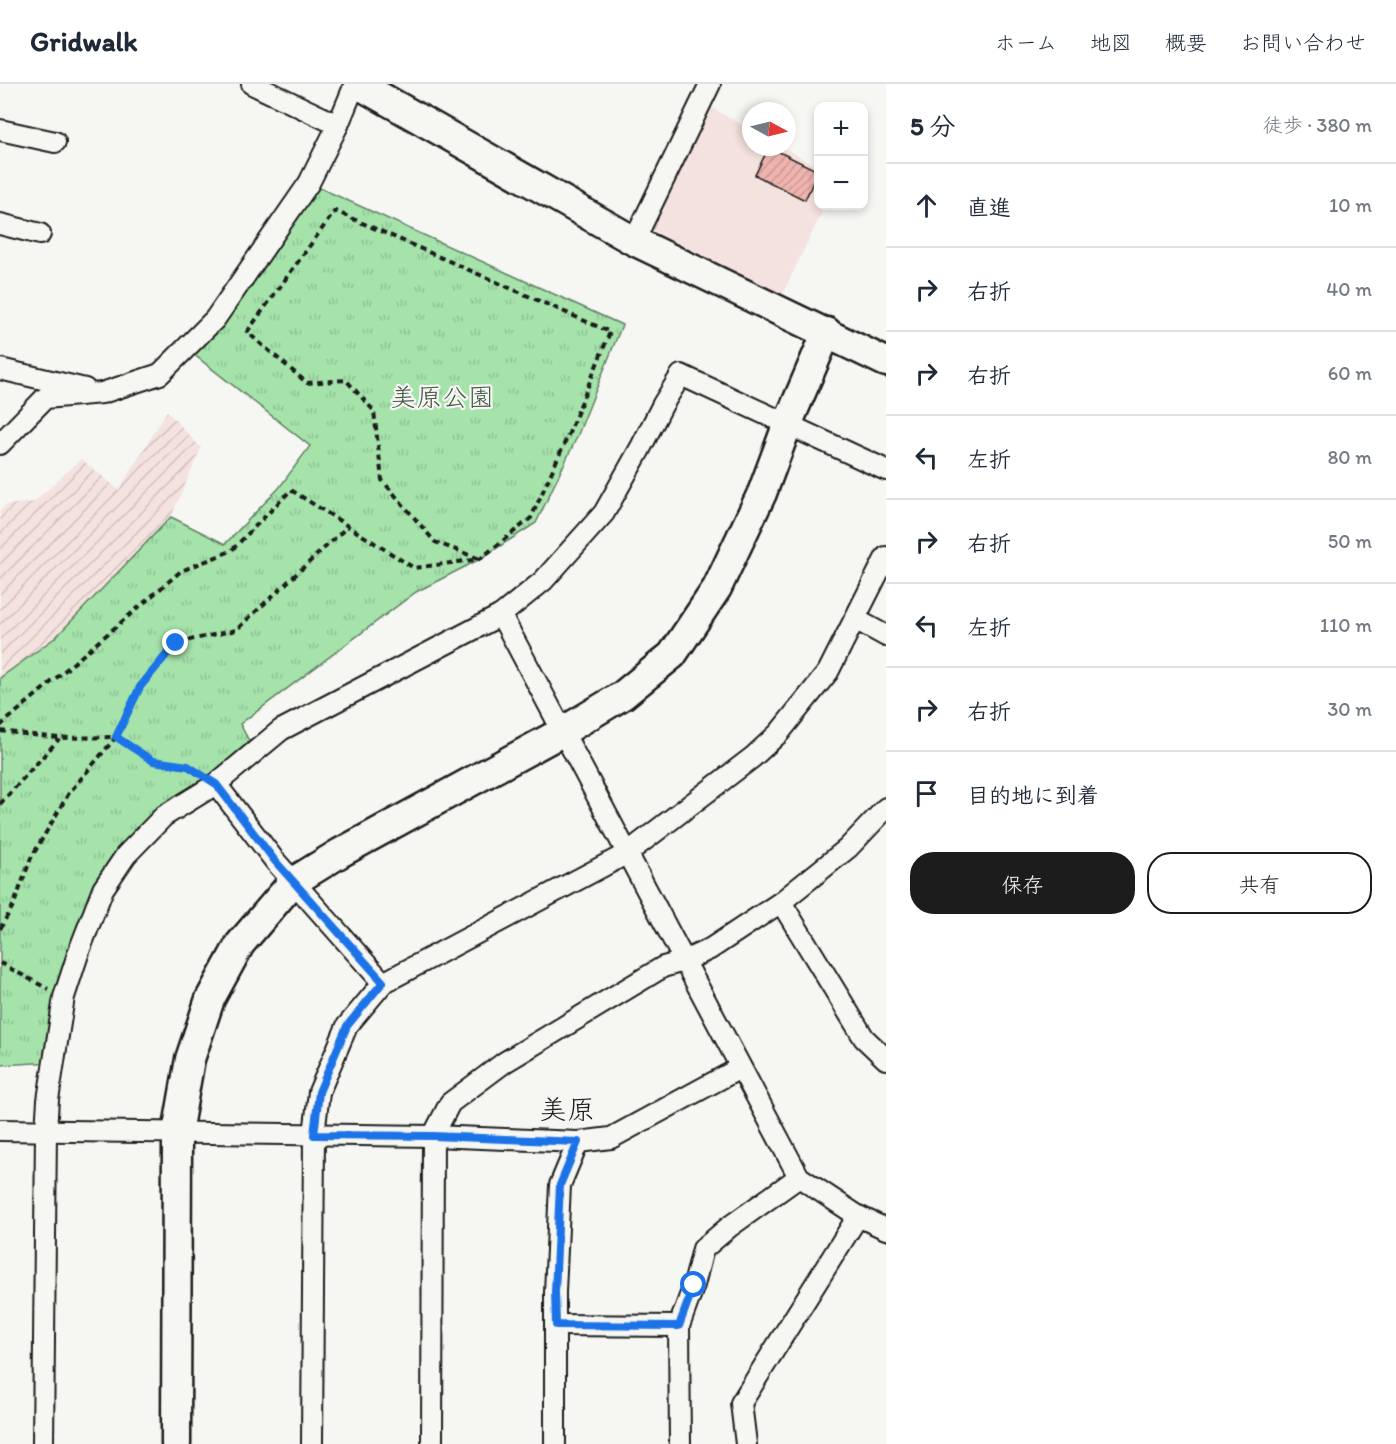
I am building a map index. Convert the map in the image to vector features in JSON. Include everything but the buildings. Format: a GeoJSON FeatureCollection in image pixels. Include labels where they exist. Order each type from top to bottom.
{"type":"FeatureCollection","features":[{"type":"Feature","properties":{"kind":"street"},"geometry":{"type":"LineString","coordinates":[[252,84],[338,125]]}},
{"type":"Feature","properties":{"kind":"street"},"geometry":{"type":"LineString","coordinates":[[0,444],[45,398],[102,393],[160,374],[215,319],[309,183],[356,84],[634,241],[886,362]]}},
{"type":"Feature","properties":{"kind":"street"},"geometry":{"type":"LineString","coordinates":[[634,241],[710,84]]}},
{"type":"Feature","properties":{"kind":"street"},"geometry":{"type":"LineString","coordinates":[[0,130],[55,142]]}},
{"type":"Feature","properties":{"kind":"street"},"geometry":{"type":"LineString","coordinates":[[0,224],[40,234]]}},
{"type":"Feature","properties":{"kind":"street"},"geometry":{"type":"LineString","coordinates":[[176,1444],[177,1133],[190,1059],[210,999],[240,944],[293,882],[340,853],[562,732],[623,695],[672,655],[717,588],[762,493],[788,423],[827,332]]}},
{"type":"Feature","properties":{"kind":"street"},"geometry":{"type":"LineString","coordinates":[[0,369],[102,393]]}},
{"type":"Feature","properties":{"kind":"street"},"geometry":{"type":"LineString","coordinates":[[43,1444],[48,1100],[64,997],[78,951],[103,889],[126,855],[164,816],[216,784],[281,730],[501,615],[543,581],[604,513],[681,375],[886,470]]}},
{"type":"Feature","properties":{"kind":"street"},"geometry":{"type":"LineString","coordinates":[[312,1444],[314,1135],[319,1092],[347,1026],[383,982],[626,854],[753,757],[779,733],[828,672],[886,557]]}},
{"type":"Feature","properties":{"kind":"street"},"geometry":{"type":"LineString","coordinates":[[501,615],[799,1177],[858,1216],[886,1229]]}},
{"type":"Feature","properties":{"kind":"street"},"geometry":{"type":"LineString","coordinates":[[855,619],[886,636]]}},
{"type":"Feature","properties":{"kind":"street"},"geometry":{"type":"LineString","coordinates":[[216,784],[293,882],[383,982]]}},
{"type":"Feature","properties":{"kind":"street"},"geometry":{"type":"LineString","coordinates":[[432,1444],[433,1136],[450,1103],[505,1062],[663,967],[710,950],[781,902],[884,817]]}},
{"type":"Feature","properties":{"kind":"street"},"geometry":{"type":"LineString","coordinates":[[781,902],[864,1038],[886,1059]]}},
{"type":"Feature","properties":{"kind":"street"},"geometry":{"type":"LineString","coordinates":[[0,1130],[433,1136],[578,1142],[611,1138],[740,1068]]}},
{"type":"Feature","properties":{"kind":"street"},"geometry":{"type":"LineString","coordinates":[[555,1444],[555,1292],[560,1185],[578,1142]]}},
{"type":"Feature","properties":{"kind":"street"},"geometry":{"type":"LineString","coordinates":[[680,1444],[679,1326],[694,1285],[703,1249],[729,1227],[799,1177]]}},
{"type":"Feature","properties":{"kind":"street"},"geometry":{"type":"LineString","coordinates":[[746,1444],[741,1403],[858,1216]]}},
{"type":"Feature","properties":{"kind":"street"},"geometry":{"type":"LineString","coordinates":[[556,1325],[679,1326]]}},
{"type":"Feature","properties":{"kind":"path"},"geometry":{"type":"LineString","coordinates":[[0,728],[181,571],[231,551],[291,490],[414,568],[480,559],[531,518],[569,434],[610,332],[334,211],[247,332],[307,383],[346,380],[374,411],[382,480],[435,542],[480,559]]}},
{"type":"Feature","properties":{"kind":"path"},"geometry":{"type":"LineString","coordinates":[[0,929],[14,904],[31,858],[69,793],[116,737],[140,687],[176,643],[237,630],[347,526]]}},
{"type":"Feature","properties":{"kind":"path"},"geometry":{"type":"LineString","coordinates":[[0,728],[59,738],[116,737],[153,761],[188,766],[216,784]]}},
{"type":"Feature","properties":{"kind":"path"},"geometry":{"type":"LineString","coordinates":[[0,804],[59,738]]}},
{"type":"Feature","properties":{"kind":"path"},"geometry":{"type":"LineString","coordinates":[[0,963],[64,997]]}},
{"type":"Feature","properties":{"kind":"shaded area"},"geometry":{"type":"Polygon","coordinates":[[[710,107],[742,125],[742,156],[796,155],[814,165],[814,210],[823,210],[782,295],[651,230],[710,107]]]}},
{"type":"Feature","properties":{"kind":"shaded area"},"geometry":{"type":"Polygon","coordinates":[[[167,411],[201,448],[171,517],[56,637],[0,678],[0,511],[6,505],[34,502],[81,459],[119,490],[167,411]]]}},
{"type":"Feature","properties":{"kind":"green space","name":"美原公園"},"geometry":{"type":"Polygon","coordinates":[[[309,183],[622,325],[577,437],[536,523],[480,559],[416,592],[240,724],[255,752],[164,816],[103,889],[54,1062],[0,1065],[0,678],[56,637],[171,517],[225,544],[279,488],[310,446],[192,353],[309,183]]]}},
{"type":"Feature","properties":{"kind":"district","name":"美原"},"geometry":{"type":"Point","coordinates":[567,1109]}},
{"type":"Feature","properties":{"kind":"route"},"geometry":{"type":"LineString","coordinates":[[176,643],[140,687],[116,737],[153,761],[188,766],[216,784],[275,861],[383,982],[347,1026],[332,1057],[319,1092],[314,1135],[433,1136],[578,1142],[560,1185],[555,1292],[556,1325],[679,1326],[694,1285]]}}]}
